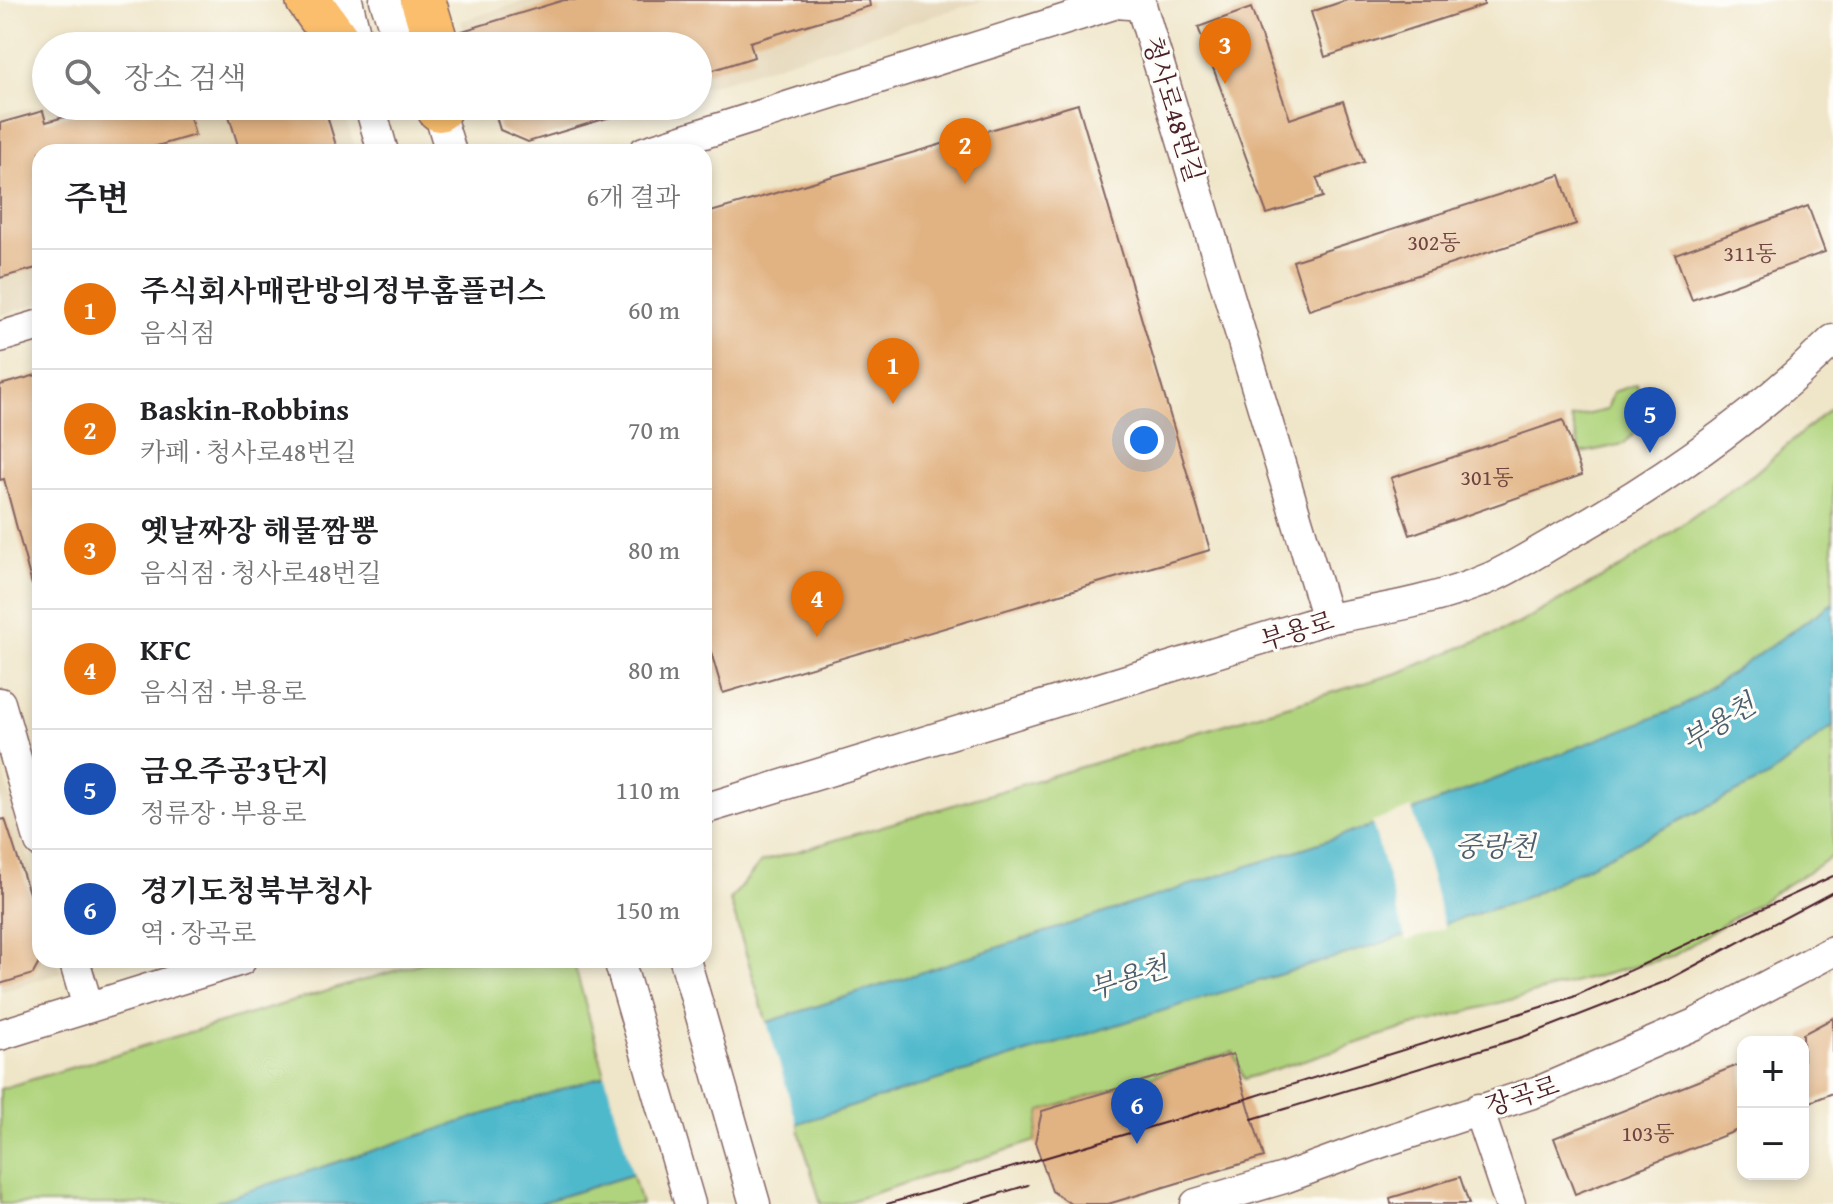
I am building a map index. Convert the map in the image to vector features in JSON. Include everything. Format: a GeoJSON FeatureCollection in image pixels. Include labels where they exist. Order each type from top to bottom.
{"type":"FeatureCollection","features":[{"type":"Feature","properties":{"kind":"main road"},"geometry":{"type":"LineString","coordinates":[[308,0],[331,32]]}},
{"type":"Feature","properties":{"kind":"main road"},"geometry":{"type":"LineString","coordinates":[[423,0],[433,32]]}},
{"type":"Feature","properties":{"kind":"street"},"geometry":{"type":"LineString","coordinates":[[347,0],[355,32]]}},
{"type":"Feature","properties":{"kind":"street"},"geometry":{"type":"LineString","coordinates":[[385,0],[395,32]]}},
{"type":"Feature","properties":{"kind":"street","name":"청사로48번길"},"geometry":{"type":"LineString","coordinates":[[669,144],[1117,3],[1141,5],[1327,619]]}},
{"type":"Feature","properties":{"kind":"street"},"geometry":{"type":"LineString","coordinates":[[374,120],[381,144]]}},
{"type":"Feature","properties":{"kind":"street"},"geometry":{"type":"LineString","coordinates":[[442,120],[449,144]]}},
{"type":"Feature","properties":{"kind":"street"},"geometry":{"type":"LineString","coordinates":[[0,337],[32,327]]}},
{"type":"Feature","properties":{"kind":"street","name":"부용로"},"geometry":{"type":"LineString","coordinates":[[712,807],[1327,619],[1418,602],[1492,577],[1616,508],[1722,435],[1773,396],[1833,340]]}},
{"type":"Feature","properties":{"kind":"street"},"geometry":{"type":"LineString","coordinates":[[0,703],[32,795]]}},
{"type":"Feature","properties":{"kind":"street","name":"장곡로"},"geometry":{"type":"LineString","coordinates":[[1196,1204],[1288,1191],[1478,1109],[1545,1089],[1695,1024],[1833,951]]}},
{"type":"Feature","properties":{"kind":"street"},"geometry":{"type":"LineString","coordinates":[[76,968],[88,1007]]}},
{"type":"Feature","properties":{"kind":"street"},"geometry":{"type":"LineString","coordinates":[[0,1035],[215,968]]}},
{"type":"Feature","properties":{"kind":"street"},"geometry":{"type":"LineString","coordinates":[[621,968],[690,1204]]}},
{"type":"Feature","properties":{"kind":"street"},"geometry":{"type":"LineString","coordinates":[[687,968],[755,1204]]}},
{"type":"Feature","properties":{"kind":"street"},"geometry":{"type":"LineString","coordinates":[[1478,1109],[1510,1204]]}},
{"type":"Feature","properties":{"kind":"shaded area"},"geometry":{"type":"Polygon","coordinates":[[[528,0],[985,0],[712,85],[712,32],[465,32],[461,21],[528,0]]]}},
{"type":"Feature","properties":{"kind":"shaded area"},"geometry":{"type":"Polygon","coordinates":[[[32,107],[32,120],[347,120],[354,144],[32,144],[32,305],[0,315],[0,113],[32,107]]]}},
{"type":"Feature","properties":{"kind":"shaded area"},"geometry":{"type":"Polygon","coordinates":[[[0,760],[32,873],[32,968],[59,968],[61,973],[0,992],[0,760]]]}},
{"type":"Feature","properties":{"kind":"green space"},"geometry":{"type":"Polygon","coordinates":[[[1637,384],[1646,421],[1624,444],[1581,453],[1571,418],[1607,410],[1613,392],[1637,384]]]}},
{"type":"Feature","properties":{"kind":"green space"},"geometry":{"type":"Polygon","coordinates":[[[1833,406],[1833,856],[1673,956],[1402,1029],[1244,1079],[1233,1052],[1041,1111],[1035,1141],[841,1204],[821,1204],[730,900],[761,862],[1401,672],[1518,624],[1623,566],[1755,473],[1833,406]]]}},
{"type":"Feature","properties":{"kind":"green space"},"geometry":{"type":"Polygon","coordinates":[[[404,968],[575,968],[641,1204],[0,1204],[0,1089],[404,968]]]}},
{"type":"Feature","properties":{"kind":"water","name":"중랑천"},"geometry":{"type":"Polygon","coordinates":[[[1833,603],[1833,726],[1768,777],[1518,901],[537,1204],[208,1204],[1390,820],[1681,707],[1833,603]]]}},
{"type":"Feature","properties":{"kind":"pier"},"geometry":{"type":"Polygon","coordinates":[[[1412,808],[1445,928],[1406,941],[1372,822],[1412,808]]]}},
{"type":"Feature","properties":{"kind":"pier"},"geometry":{"type":"Polygon","coordinates":[[[766,1019],[799,1130],[634,1179],[604,1071],[766,1019]]]}},
{"type":"Feature","properties":{"kind":"building"},"geometry":{"type":"Polygon","coordinates":[[[564,0],[869,0],[870,6],[750,42],[754,57],[712,70],[712,32],[459,32],[564,0]]]}},
{"type":"Feature","properties":{"kind":"building"},"geometry":{"type":"Polygon","coordinates":[[[1347,0],[1484,0],[1484,5],[1325,57],[1311,12],[1347,0]]]}},
{"type":"Feature","properties":{"kind":"building"},"geometry":{"type":"Polygon","coordinates":[[[1251,8],[1290,119],[1343,101],[1364,162],[1317,178],[1323,197],[1267,214],[1198,27],[1251,8]]]}},
{"type":"Feature","properties":{"kind":"building"},"geometry":{"type":"Polygon","coordinates":[[[1078,104],[1210,550],[723,693],[712,655],[712,212],[1078,104]]]}},
{"type":"Feature","properties":{"kind":"building"},"geometry":{"type":"Polygon","coordinates":[[[32,114],[32,120],[191,120],[195,135],[164,144],[32,144],[32,269],[0,278],[0,123],[32,114]]]}},
{"type":"Feature","properties":{"kind":"building"},"geometry":{"type":"Polygon","coordinates":[[[230,120],[328,120],[336,144],[238,144],[230,120]]]}},
{"type":"Feature","properties":{"kind":"building"},"geometry":{"type":"Polygon","coordinates":[[[497,120],[601,120],[528,142],[500,130],[497,120]]]}},
{"type":"Feature","properties":{"kind":"building"},"geometry":{"type":"Polygon","coordinates":[[[1560,175],[1576,224],[1309,310],[1293,261],[1560,175]]]}},
{"type":"Feature","properties":{"kind":"building"},"geometry":{"type":"Polygon","coordinates":[[[1808,206],[1825,252],[1692,300],[1675,254],[1808,206]]]}},
{"type":"Feature","properties":{"kind":"building"},"geometry":{"type":"Polygon","coordinates":[[[32,376],[32,585],[4,479],[0,480],[0,385],[32,376]]]}},
{"type":"Feature","properties":{"kind":"building"},"geometry":{"type":"Polygon","coordinates":[[[1563,420],[1582,475],[1410,535],[1391,478],[1563,420]]]}},
{"type":"Feature","properties":{"kind":"building"},"geometry":{"type":"Polygon","coordinates":[[[5,819],[32,902],[32,968],[36,968],[33,974],[0,984],[0,820],[5,819]]]}},
{"type":"Feature","properties":{"kind":"building"},"geometry":{"type":"Polygon","coordinates":[[[1833,1018],[1833,1093],[1809,1103],[1809,1036],[1803,1034],[1833,1018]]]}},
{"type":"Feature","properties":{"kind":"building"},"geometry":{"type":"Polygon","coordinates":[[[1233,1054],[1264,1157],[1108,1204],[1071,1204],[1052,1191],[1035,1142],[1042,1111],[1233,1054]]]}},
{"type":"Feature","properties":{"kind":"building"},"geometry":{"type":"Polygon","coordinates":[[[1737,1065],[1737,1130],[1575,1194],[1554,1138],[1737,1065]]]}},
{"type":"Feature","properties":{"kind":"building"},"geometry":{"type":"Polygon","coordinates":[[[1460,1177],[1469,1204],[1391,1204],[1390,1198],[1460,1177]]]}},
{"type":"Feature","properties":{"kind":"tram line"},"geometry":{"type":"LineString","coordinates":[[887,1204],[1249,1098],[1573,997],[1833,876]]}},
{"type":"Feature","properties":{"kind":"tram line"},"geometry":{"type":"LineString","coordinates":[[1252,1119],[1523,1037],[1664,982],[1833,892]]}},
{"type":"Feature","properties":{"kind":"tram line"},"geometry":{"type":"LineString","coordinates":[[965,1204],[1028,1185]]}},
{"type":"Feature","properties":{"kind":"place","name":"옛날짜장 해물짬뽕"},"geometry":{"type":"Point","coordinates":[1225,84]}},
{"type":"Feature","properties":{"kind":"place","name":"Baskin-Robbins"},"geometry":{"type":"Point","coordinates":[965,184]}},
{"type":"Feature","properties":{"kind":"place","name":"주식회사매란방의정부홈플러스"},"geometry":{"type":"Point","coordinates":[893,404]}},
{"type":"Feature","properties":{"kind":"place","name":"금오주공3단지"},"geometry":{"type":"Point","coordinates":[1650,453]}},
{"type":"Feature","properties":{"kind":"place","name":"KFC"},"geometry":{"type":"Point","coordinates":[817,637]}},
{"type":"Feature","properties":{"kind":"place","name":"경기도청북부청사"},"geometry":{"type":"Point","coordinates":[1137,1144]}},
{"type":"Feature","properties":{"kind":"water label","name":"부용천"},"geometry":{"type":"Point","coordinates":[1718,722]}},
{"type":"Feature","properties":{"kind":"water label","name":"부용천"},"geometry":{"type":"Point","coordinates":[1128,977]}}]}
